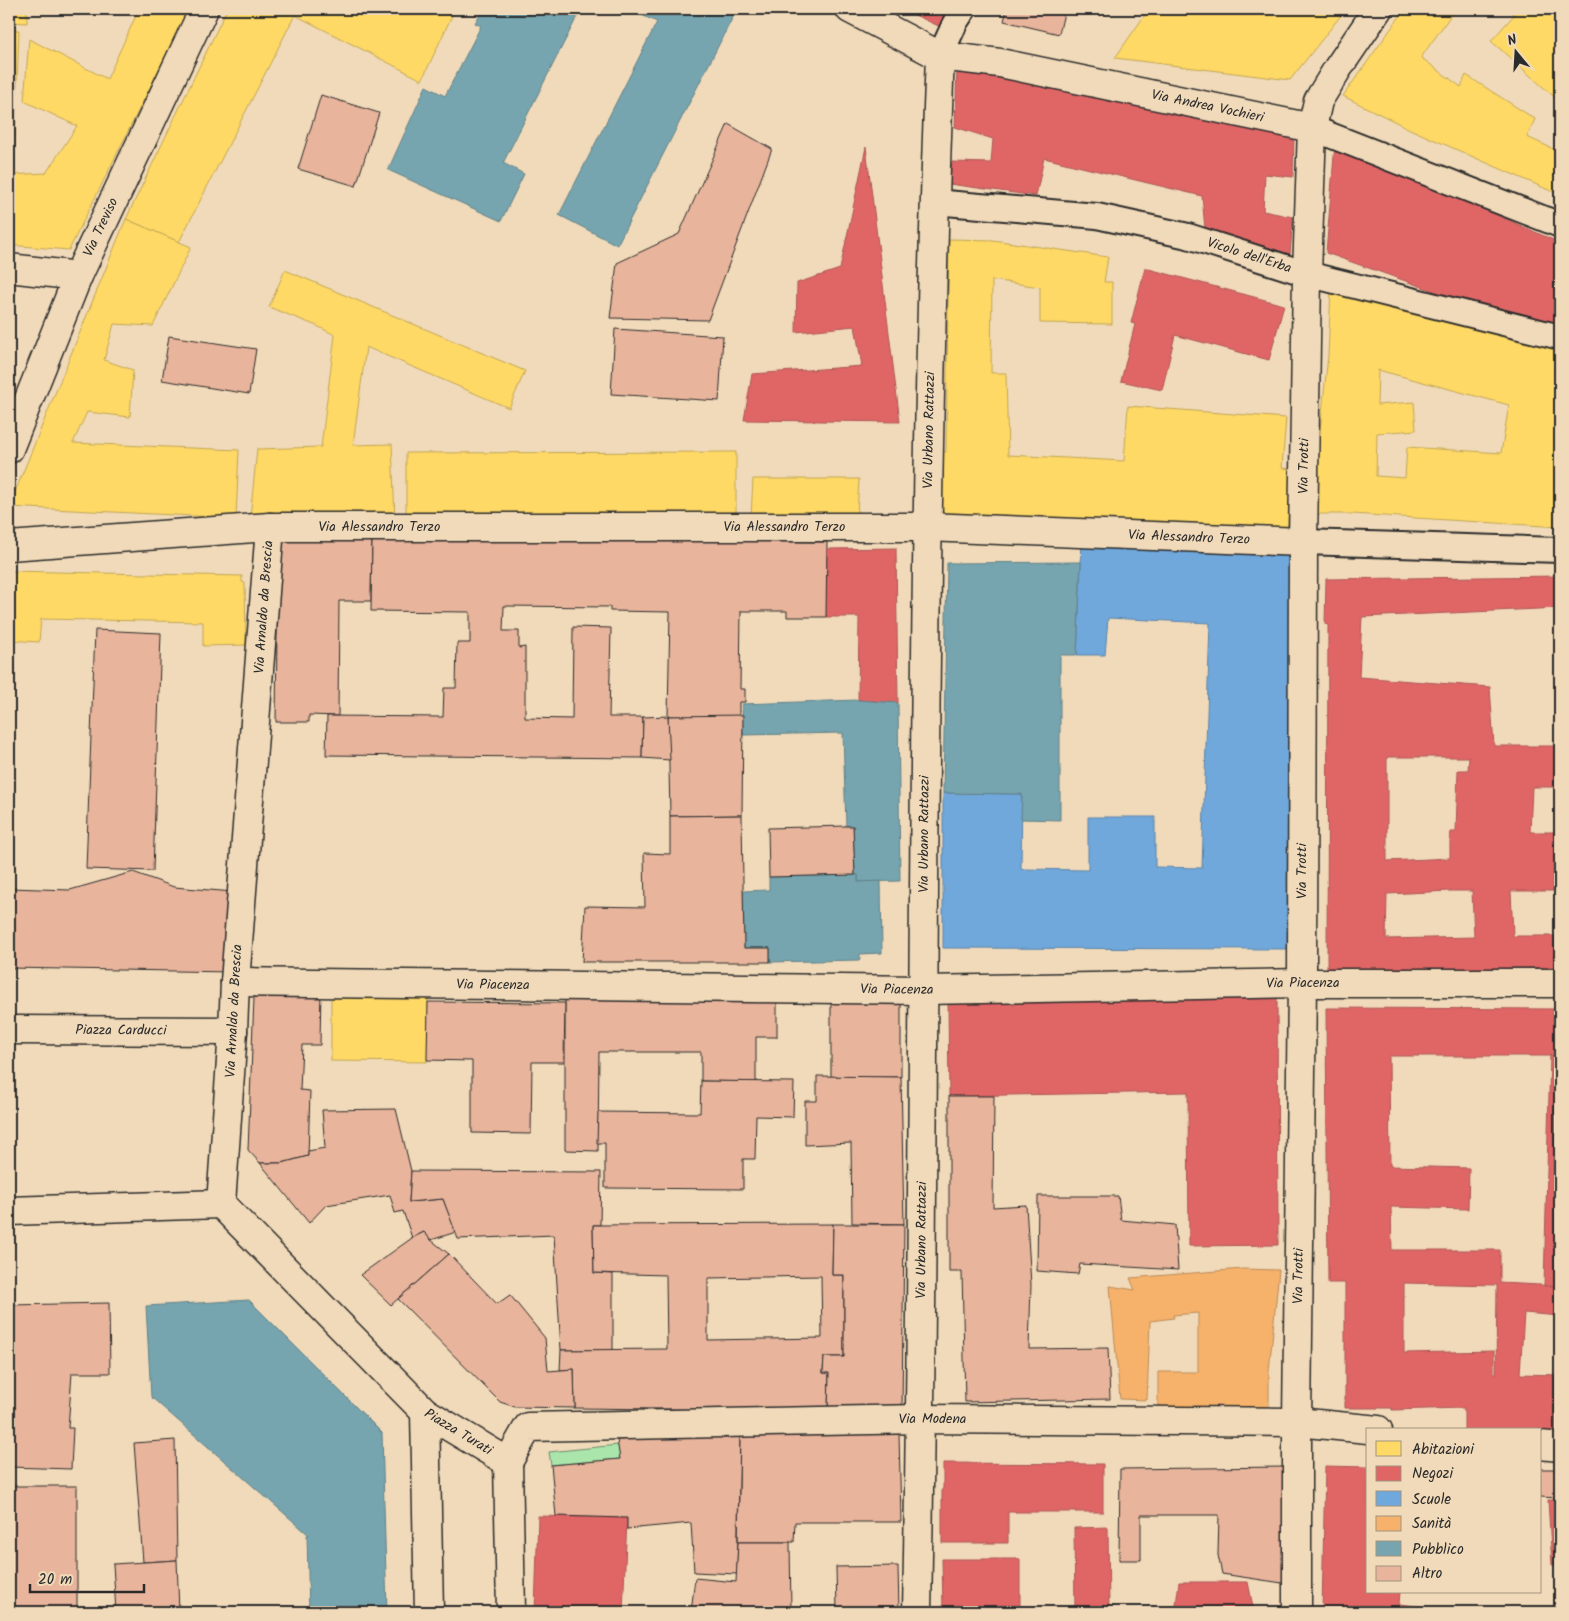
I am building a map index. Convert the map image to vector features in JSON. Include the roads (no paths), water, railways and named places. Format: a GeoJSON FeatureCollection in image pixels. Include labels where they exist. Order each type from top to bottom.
{"type":"FeatureCollection","features":[{"type":"Feature","properties":{"kind":"street","name":"Via Treviso"},"geometry":{"type":"LineString","coordinates":[[9,450],[78,276],[204,9]]}},
{"type":"Feature","properties":{"kind":"street","name":"Via Andrea Vochieri"},"geometry":{"type":"LineString","coordinates":[[850,9],[940,56],[1000,63],[1312,128],[1560,225]]}},
{"type":"Feature","properties":{"kind":"street"},"geometry":{"type":"LineString","coordinates":[[940,56],[956,21],[964,9]]}},
{"type":"Feature","properties":{"kind":"street","name":"Via Trotti"},"geometry":{"type":"LineString","coordinates":[[1297,1612],[1303,542],[1307,274],[1312,128],[1318,101],[1378,9]]}},
{"type":"Feature","properties":{"kind":"street","name":"Via Urbano Rattazzi"},"geometry":{"type":"LineString","coordinates":[[917,1612],[921,1419],[927,527],[934,202],[940,56]]}},
{"type":"Feature","properties":{"kind":"street","name":"Vicolo dell'Erba"},"geometry":{"type":"LineString","coordinates":[[934,202],[1097,216],[1188,236],[1307,274],[1560,337]]}},
{"type":"Feature","properties":{"kind":"street"},"geometry":{"type":"LineString","coordinates":[[9,268],[78,276]]}},
{"type":"Feature","properties":{"kind":"street","name":"Via Alessandro Terzo"},"geometry":{"type":"LineString","coordinates":[[9,546],[270,527],[927,527],[1560,550]]}},
{"type":"Feature","properties":{"kind":"street","name":"Via Arnaldo da Brescia"},"geometry":{"type":"LineString","coordinates":[[221,1204],[235,982],[270,527]]}},
{"type":"Feature","properties":{"kind":"street","name":"Via Piacenza"},"geometry":{"type":"LineString","coordinates":[[235,982],[923,990],[1302,983],[1560,983]]}},
{"type":"Feature","properties":{"kind":"street","name":"Piazza Carducci"},"geometry":{"type":"LineString","coordinates":[[9,1030],[233,1031]]}},
{"type":"Feature","properties":{"kind":"street"},"geometry":{"type":"LineString","coordinates":[[9,1211],[221,1204],[425,1412]]}},
{"type":"Feature","properties":{"kind":"street","name":"Piazza Turati"},"geometry":{"type":"LineString","coordinates":[[425,1412],[508,1462],[511,1612]]}},
{"type":"Feature","properties":{"kind":"street","name":"Piazza Turati"},"geometry":{"type":"LineString","coordinates":[[425,1412],[429,1612]]}},
{"type":"Feature","properties":{"kind":"street","name":"Via Modena"},"geometry":{"type":"LineString","coordinates":[[508,1462],[528,1427],[921,1419],[1297,1422],[1366,1429]]}},
{"type":"Feature","properties":{"kind":"street"},"geometry":{"type":"LineString","coordinates":[[1542,1445],[1560,1447]]}}]}
